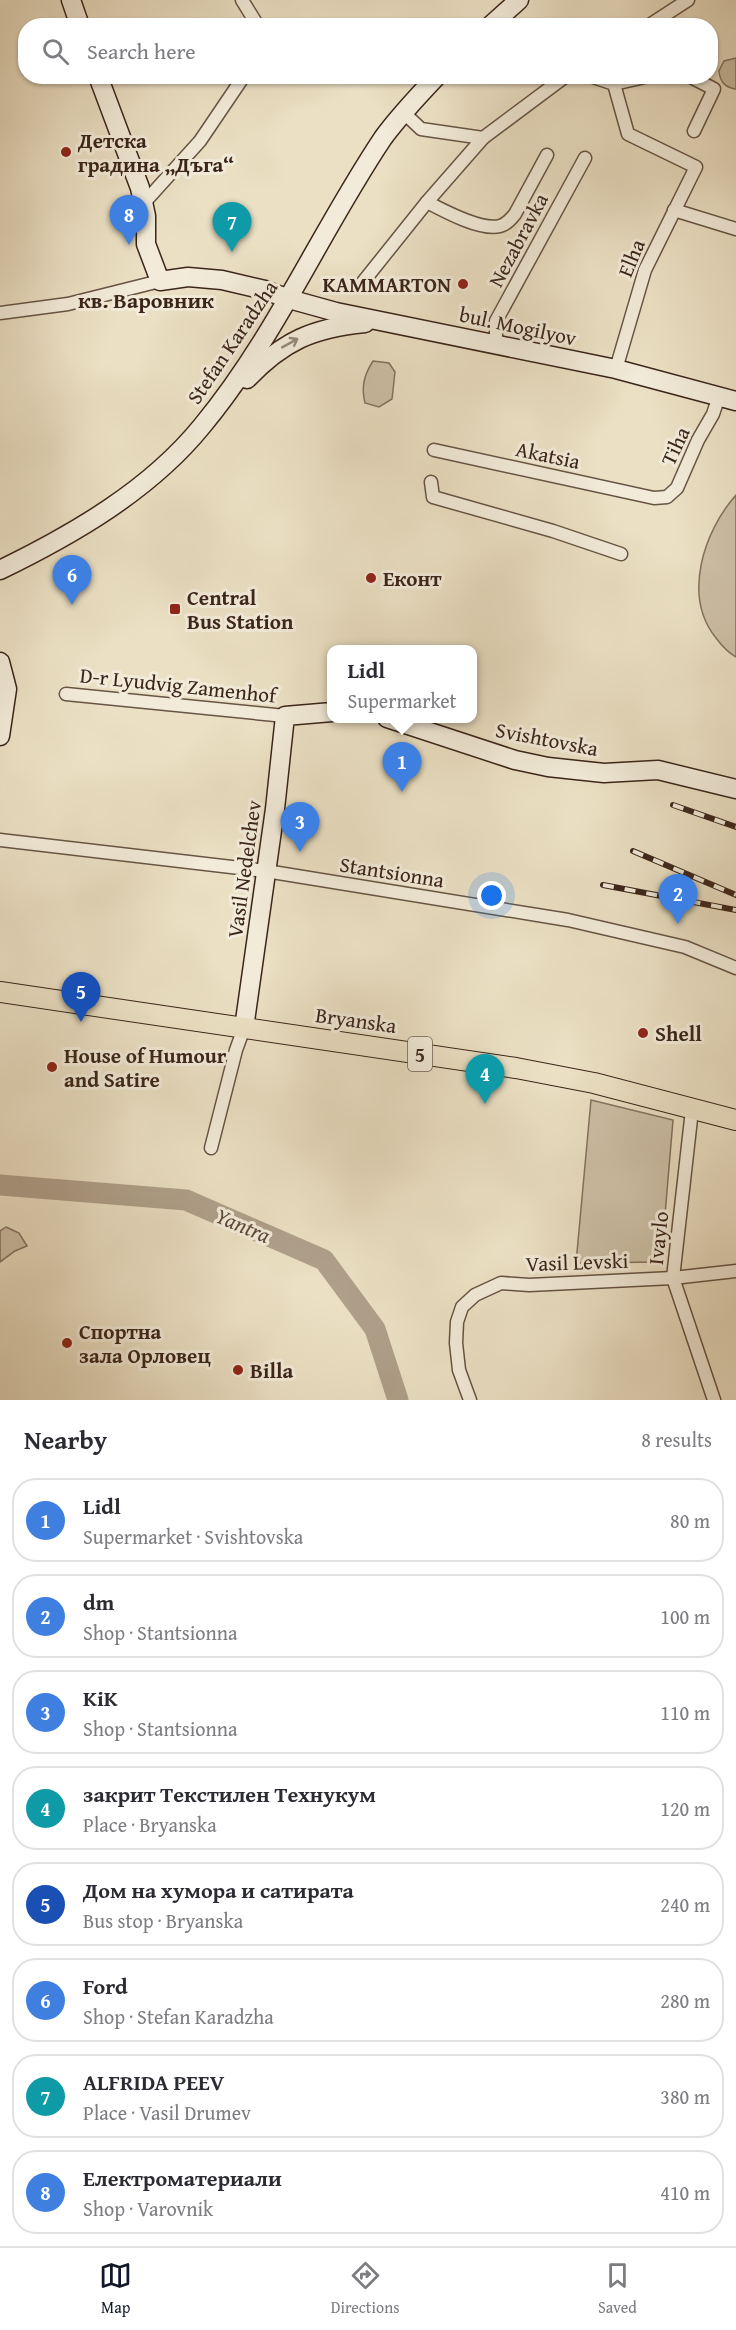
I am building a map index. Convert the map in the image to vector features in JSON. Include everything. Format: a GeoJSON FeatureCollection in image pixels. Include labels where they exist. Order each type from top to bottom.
{"type":"FeatureCollection","features":[{"type":"Feature","properties":{"kind":"main road","name":"Bryanska"},"geometry":{"type":"LineString","coordinates":[[0,992],[516,1068],[594,1083],[736,1120]]}},
{"type":"Feature","properties":{"kind":"street"},"geometry":{"type":"LineString","coordinates":[[71,0],[77,18]]}},
{"type":"Feature","properties":{"kind":"street"},"geometry":{"type":"LineString","coordinates":[[242,0],[253,18]]}},
{"type":"Feature","properties":{"kind":"street"},"geometry":{"type":"LineString","coordinates":[[499,18],[519,0]]}},
{"type":"Feature","properties":{"kind":"street"},"geometry":{"type":"LineString","coordinates":[[660,18],[688,0]]}},
{"type":"Feature","properties":{"kind":"street"},"geometry":{"type":"LineString","coordinates":[[0,313],[68,304],[160,280],[145,237],[146,216],[140,188],[101,84]]}},
{"type":"Feature","properties":{"kind":"street"},"geometry":{"type":"LineString","coordinates":[[143,204],[203,136],[239,84]]}},
{"type":"Feature","properties":{"kind":"street","name":"Stefan Karadzha"},"geometry":{"type":"LineString","coordinates":[[0,570],[88,522],[125,498],[180,451],[202,426],[273,326],[310,259],[384,138],[403,112],[429,84]]}},
{"type":"Feature","properties":{"kind":"street"},"geometry":{"type":"LineString","coordinates":[[363,282],[427,202],[483,138],[555,84]]}},
{"type":"Feature","properties":{"kind":"street","name":"Elha"},"geometry":{"type":"LineString","coordinates":[[614,84],[628,134],[696,167],[645,270],[615,369]]}},
{"type":"Feature","properties":{"kind":"street"},"geometry":{"type":"LineString","coordinates":[[694,131],[714,88],[706,84]]}},
{"type":"Feature","properties":{"kind":"street"},"geometry":{"type":"LineString","coordinates":[[403,112],[421,129],[483,138]]}},
{"type":"Feature","properties":{"kind":"street"},"geometry":{"type":"LineString","coordinates":[[427,202],[452,215],[486,226],[499,227],[515,214],[547,155]]}},
{"type":"Feature","properties":{"kind":"street","name":"Nezabravka"},"geometry":{"type":"LineString","coordinates":[[496,344],[496,321],[585,158]]}},
{"type":"Feature","properties":{"kind":"street"},"geometry":{"type":"LineString","coordinates":[[674,210],[736,229]]}},
{"type":"Feature","properties":{"kind":"street","name":"bul. Mogilyov"},"geometry":{"type":"LineString","coordinates":[[160,280],[188,277],[222,280],[265,290],[336,312],[615,369],[727,399]]}},
{"type":"Feature","properties":{"kind":"street"},"geometry":{"type":"LineString","coordinates":[[202,426],[265,360],[290,342],[326,328],[385,322]]}},
{"type":"Feature","properties":{"kind":"street","name":"Tiha"},"geometry":{"type":"LineString","coordinates":[[654,498],[667,497],[677,488],[727,399]]}},
{"type":"Feature","properties":{"kind":"street","name":"Akatsia"},"geometry":{"type":"LineString","coordinates":[[434,450],[654,498]]}},
{"type":"Feature","properties":{"kind":"street"},"geometry":{"type":"LineString","coordinates":[[431,482],[433,497],[553,531],[621,554]]}},
{"type":"Feature","properties":{"kind":"street"},"geometry":{"type":"LineString","coordinates":[[0,662],[7,688],[0,736]]}},
{"type":"Feature","properties":{"kind":"street","name":"D-r Lyudvig Zamenhof"},"geometry":{"type":"LineString","coordinates":[[66,694],[285,716]]}},
{"type":"Feature","properties":{"kind":"street"},"geometry":{"type":"LineString","coordinates":[[285,716],[327,712]]}},
{"type":"Feature","properties":{"kind":"street","name":"Vasil Nedelchev"},"geometry":{"type":"LineString","coordinates":[[244,1028],[275,808],[285,716]]}},
{"type":"Feature","properties":{"kind":"street","name":"Svishtovska"},"geometry":{"type":"LineString","coordinates":[[402,723],[515,760],[548,767],[604,773],[657,770],[736,789]]}},
{"type":"Feature","properties":{"kind":"street","name":"Stantsionna"},"geometry":{"type":"LineString","coordinates":[[0,840],[266,871],[568,920],[685,947],[736,968]]}},
{"type":"Feature","properties":{"kind":"street"},"geometry":{"type":"LineString","coordinates":[[211,1148],[236,1050],[244,1028]]}},
{"type":"Feature","properties":{"kind":"street","name":"Ivaylo"},"geometry":{"type":"LineString","coordinates":[[692,1110],[674,1278],[714,1400]]}},
{"type":"Feature","properties":{"kind":"street","name":"Vasil Levski"},"geometry":{"type":"LineString","coordinates":[[470,1400],[459,1370],[456,1343],[457,1322],[462,1307],[475,1295],[501,1283],[529,1285],[674,1278],[736,1271]]}},
{"type":"Feature","properties":{"kind":"shaded area"},"geometry":{"type":"Polygon","coordinates":[[[736,58],[735,89],[723,83],[719,71],[724,61],[736,58]]]}},
{"type":"Feature","properties":{"kind":"shaded area"},"geometry":{"type":"Polygon","coordinates":[[[373,361],[389,363],[395,372],[392,399],[379,407],[365,403],[363,392],[367,371],[373,361]]]}},
{"type":"Feature","properties":{"kind":"shaded area"},"geometry":{"type":"Polygon","coordinates":[[[736,495],[736,657],[720,644],[706,621],[700,603],[699,584],[701,564],[707,545],[715,527],[736,495]]]}},
{"type":"Feature","properties":{"kind":"shaded area"},"geometry":{"type":"Polygon","coordinates":[[[591,1100],[673,1120],[661,1262],[576,1263],[591,1100]]]}},
{"type":"Feature","properties":{"kind":"shaded area"},"geometry":{"type":"Polygon","coordinates":[[[6,1227],[19,1233],[27,1246],[15,1251],[0,1262],[0,1231],[6,1227]]]}},
{"type":"Feature","properties":{"kind":"waterway","name":"Yantra"},"geometry":{"type":"LineString","coordinates":[[0,1185],[186,1200],[324,1260],[375,1329],[398,1400]]}},
{"type":"Feature","properties":{"kind":"railway"},"geometry":{"type":"LineString","coordinates":[[673,805],[736,827]]}},
{"type":"Feature","properties":{"kind":"railway"},"geometry":{"type":"LineString","coordinates":[[633,851],[736,895]]}},
{"type":"Feature","properties":{"kind":"railway"},"geometry":{"type":"LineString","coordinates":[[603,885],[736,910]]}},
{"type":"Feature","properties":{"kind":"place","name":"Детска градина „Дъга“"},"geometry":{"type":"Point","coordinates":[66,152]}},
{"type":"Feature","properties":{"kind":"place","name":"Електроматериали"},"geometry":{"type":"Point","coordinates":[129,245]}},
{"type":"Feature","properties":{"kind":"place","name":"ALFRIDA PEEV"},"geometry":{"type":"Point","coordinates":[232,252]}},
{"type":"Feature","properties":{"kind":"place","name":"KAMMARTON"},"geometry":{"type":"Point","coordinates":[463,284]}},
{"type":"Feature","properties":{"kind":"place","name":"Еконт"},"geometry":{"type":"Point","coordinates":[371,578]}},
{"type":"Feature","properties":{"kind":"place","name":"Ford"},"geometry":{"type":"Point","coordinates":[72,605]}},
{"type":"Feature","properties":{"kind":"place","name":"Central Bus Station"},"geometry":{"type":"Point","coordinates":[175,609]}},
{"type":"Feature","properties":{"kind":"place","name":"Lidl"},"geometry":{"type":"Point","coordinates":[402,792]}},
{"type":"Feature","properties":{"kind":"place","name":"KiK"},"geometry":{"type":"Point","coordinates":[300,852]}},
{"type":"Feature","properties":{"kind":"place","name":"dm"},"geometry":{"type":"Point","coordinates":[678,924]}},
{"type":"Feature","properties":{"kind":"place","name":"Дом на хумора и сатирата"},"geometry":{"type":"Point","coordinates":[81,1022]}},
{"type":"Feature","properties":{"kind":"place","name":"Shell"},"geometry":{"type":"Point","coordinates":[643,1033]}},
{"type":"Feature","properties":{"kind":"place","name":"House of Humour and Satire"},"geometry":{"type":"Point","coordinates":[52,1067]}},
{"type":"Feature","properties":{"kind":"place","name":"закрит Текстилен Технукум"},"geometry":{"type":"Point","coordinates":[485,1104]}},
{"type":"Feature","properties":{"kind":"place","name":"Спортна зала Орловец"},"geometry":{"type":"Point","coordinates":[67,1343]}},
{"type":"Feature","properties":{"kind":"place","name":"Billa"},"geometry":{"type":"Point","coordinates":[238,1370]}},
{"type":"Feature","properties":{"kind":"district","name":"кв. Варовник"},"geometry":{"type":"Point","coordinates":[146,300]}}]}
